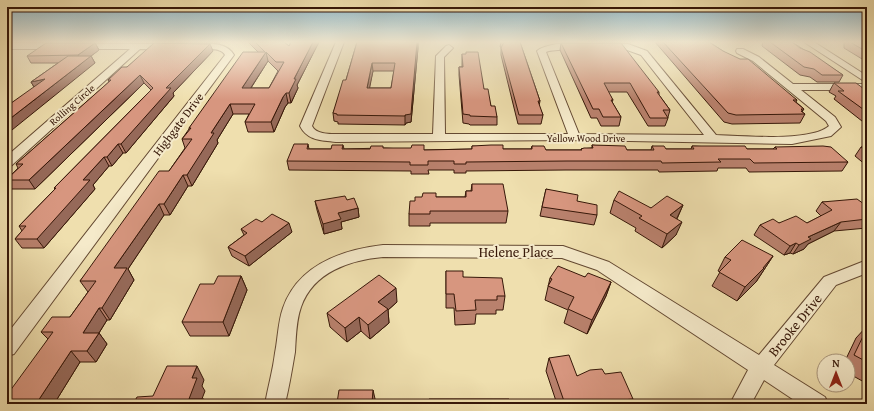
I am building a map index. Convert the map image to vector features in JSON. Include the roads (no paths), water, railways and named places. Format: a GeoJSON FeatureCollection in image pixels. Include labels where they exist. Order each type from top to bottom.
{"type":"FeatureCollection","features":[{"type":"Feature","properties":{"kind":"street","name":"Rolling Circle"},"geometry":{"type":"LineString","coordinates":[[7,163],[123,61]]}},
{"type":"Feature","properties":{"kind":"street","name":"Highgate Drive"},"geometry":{"type":"LineString","coordinates":[[7,348],[13,332],[225,61]]}},
{"type":"Feature","properties":{"kind":"street","name":"Yellow Wood Drive"},"geometry":{"type":"LineString","coordinates":[[332,61],[308,122],[307,129],[309,132],[326,137],[712,138],[792,140],[805,139],[827,134],[835,127],[831,119],[759,61]]}},
{"type":"Feature","properties":{"kind":"street"},"geometry":{"type":"LineString","coordinates":[[439,138],[440,61]]}},
{"type":"Feature","properties":{"kind":"street"},"geometry":{"type":"LineString","coordinates":[[545,61],[575,138]]}},
{"type":"Feature","properties":{"kind":"street"},"geometry":{"type":"LineString","coordinates":[[651,61],[712,138]]}},
{"type":"Feature","properties":{"kind":"street"},"geometry":{"type":"LineString","coordinates":[[838,61],[867,80]]}},
{"type":"Feature","properties":{"kind":"street"},"geometry":{"type":"LineString","coordinates":[[791,87],[867,87]]}},
{"type":"Feature","properties":{"kind":"street","name":"Helene Place"},"geometry":{"type":"LineString","coordinates":[[275,404],[284,361],[292,307],[300,291],[325,267],[352,255],[369,251],[563,252],[603,266],[818,404]]}},
{"type":"Feature","properties":{"kind":"street","name":"Brooke Drive"},"geometry":{"type":"LineString","coordinates":[[740,404],[760,368],[830,281],[867,266]]}}]}
